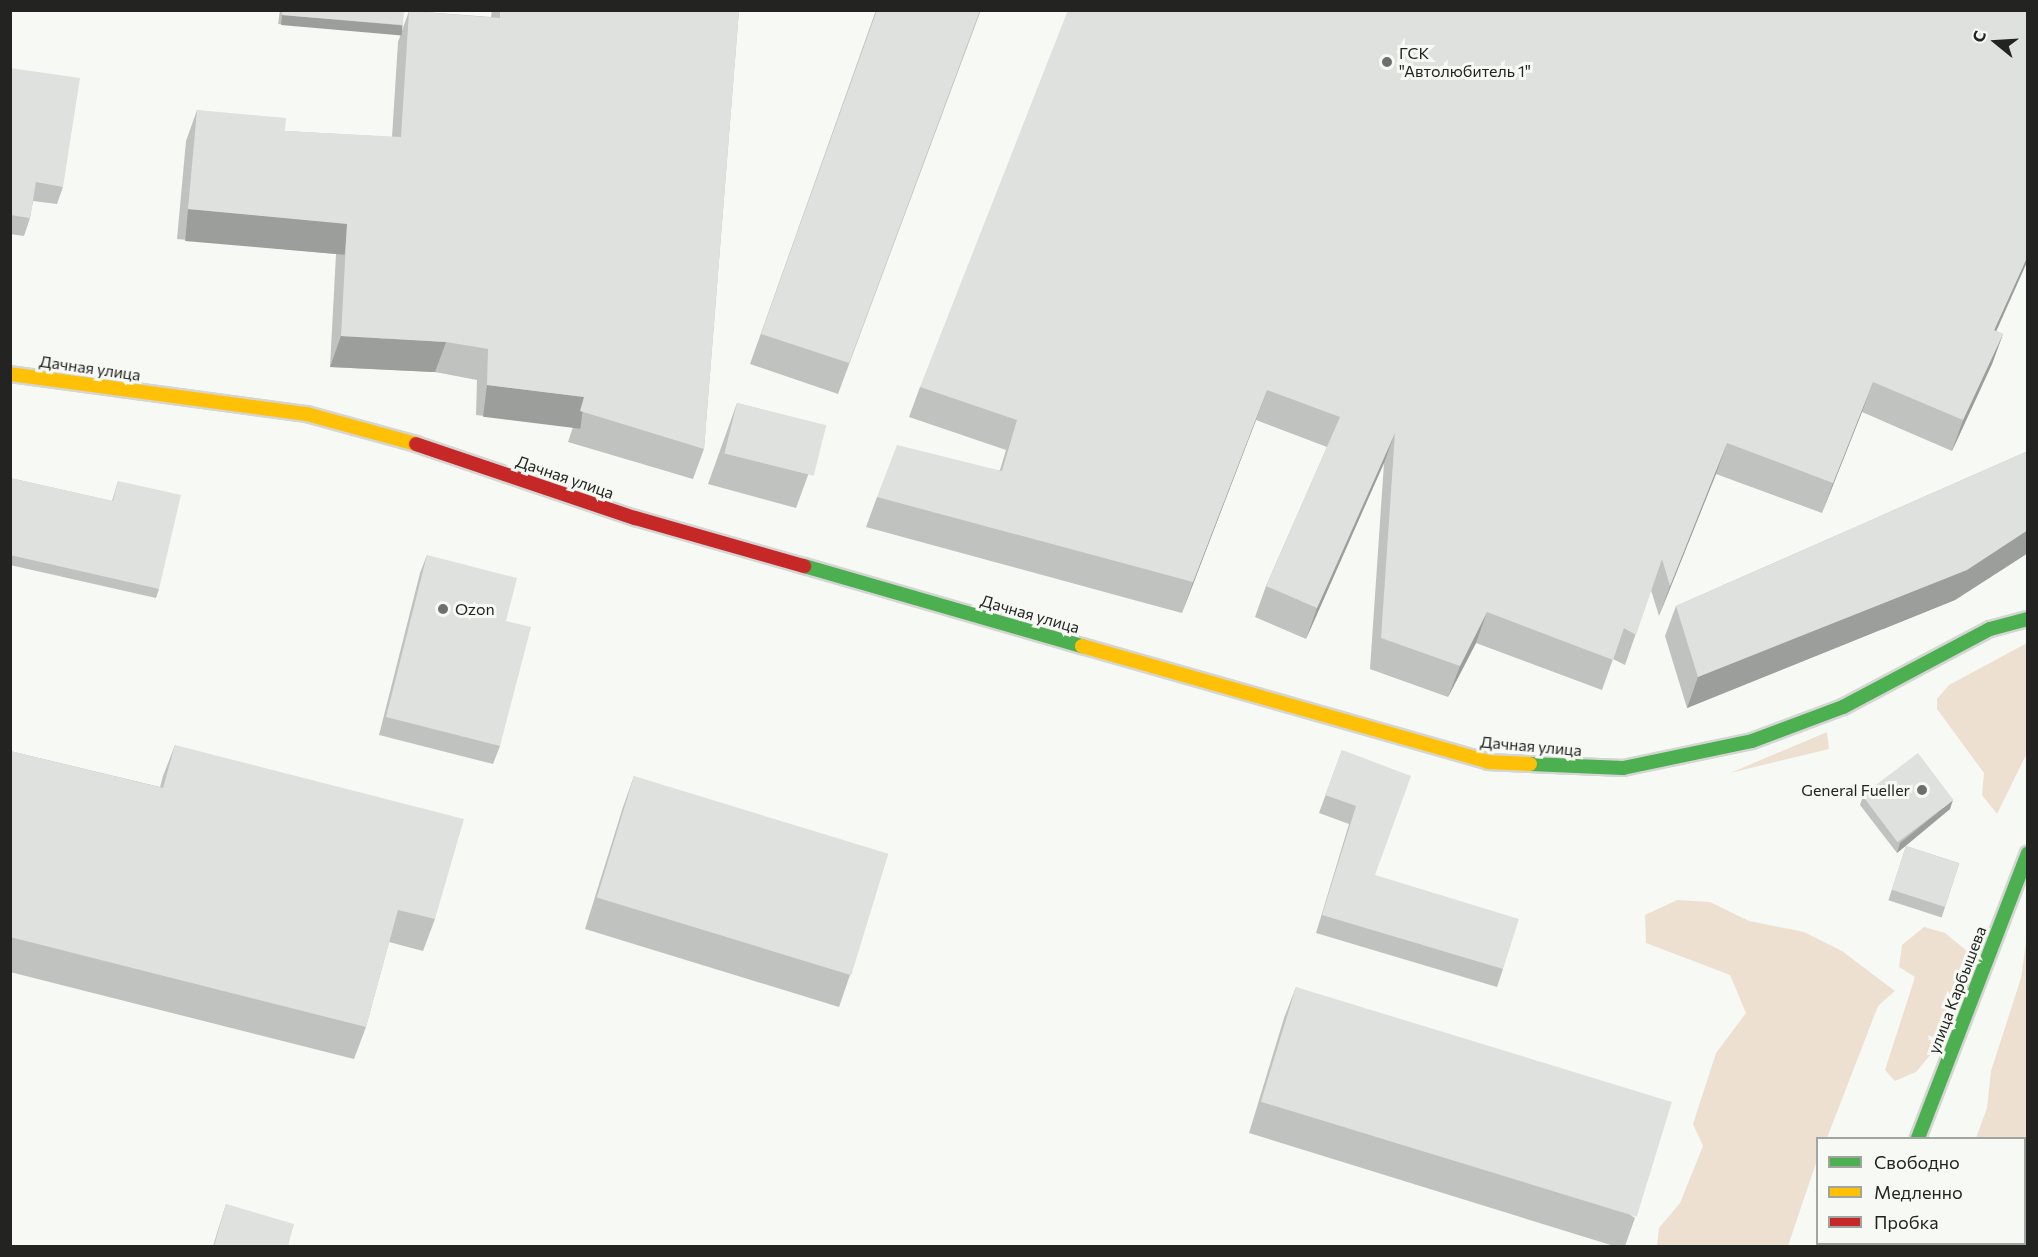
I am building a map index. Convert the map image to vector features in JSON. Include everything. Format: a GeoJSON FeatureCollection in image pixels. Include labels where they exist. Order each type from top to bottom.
{"type":"FeatureCollection","features":[{"type":"Feature","properties":{"kind":"street","name":"Дачная улица"},"geometry":{"type":"LineString","coordinates":[[10,374],[307,414],[416,444],[635,518],[1488,762],[1623,768],[1752,741],[1843,707],[1990,629],[2028,619]]}},
{"type":"Feature","properties":{"kind":"street","name":"улица Карбышева"},"geometry":{"type":"LineString","coordinates":[[1918,1137],[2028,853]]}},
{"type":"Feature","properties":{"kind":"shaded area"},"geometry":{"type":"Polygon","coordinates":[[[2027,643],[2027,753],[1997,814],[1982,795],[1984,773],[1937,709],[1937,699],[1949,685],[2027,643]]]}},
{"type":"Feature","properties":{"kind":"shaded area"},"geometry":{"type":"Polygon","coordinates":[[[1827,732],[1829,749],[1730,773],[1827,732]]]}},
{"type":"Feature","properties":{"kind":"shaded area"},"geometry":{"type":"Polygon","coordinates":[[[1677,900],[1710,902],[1749,921],[1804,932],[1842,951],[1895,991],[1878,1006],[1827,1137],[1816,1137],[1816,1163],[1788,1246],[1657,1246],[1659,1228],[1680,1203],[1703,1146],[1693,1124],[1716,1053],[1746,1013],[1730,975],[1646,943],[1645,915],[1677,900]]]}},
{"type":"Feature","properties":{"kind":"shaded area"},"geometry":{"type":"Polygon","coordinates":[[[1924,927],[1945,933],[1967,951],[1932,1053],[1916,1072],[1895,1081],[1885,1070],[1915,977],[1899,967],[1902,945],[1924,927]]]}},
{"type":"Feature","properties":{"kind":"shaded area"},"geometry":{"type":"Polygon","coordinates":[[[2027,935],[2027,1246],[1913,1246],[2026,1245],[2026,1137],[1976,1137],[1987,1108],[1991,1071],[2021,978],[2027,935]]]}},
{"type":"Feature","properties":{"kind":"building"},"geometry":{"type":"Polygon","coordinates":[[[282,10],[404,10],[403,25],[282,15],[282,10]]]}},
{"type":"Feature","properties":{"kind":"building"},"geometry":{"type":"Polygon","coordinates":[[[500,10],[739,10],[704,449],[580,411],[584,397],[487,385],[488,349],[446,342],[341,336],[347,224],[188,209],[197,110],[286,118],[285,131],[401,137],[409,11],[500,18],[500,10]]]}},
{"type":"Feature","properties":{"kind":"building"},"geometry":{"type":"Polygon","coordinates":[[[877,10],[980,10],[849,363],[761,334],[877,10]]]}},
{"type":"Feature","properties":{"kind":"building"},"geometry":{"type":"Polygon","coordinates":[[[1068,10],[2028,10],[2028,255],[1994,330],[2003,334],[1963,420],[1873,382],[1833,483],[1727,443],[1670,586],[1662,559],[1636,635],[1624,628],[1613,660],[1487,612],[1460,666],[1381,638],[1395,433],[1317,608],[1266,586],[1340,417],[1267,390],[1193,582],[877,497],[897,445],[1002,471],[1017,420],[920,387],[1068,10]]]}},
{"type":"Feature","properties":{"kind":"building"},"geometry":{"type":"Polygon","coordinates":[[[10,68],[80,78],[63,187],[36,182],[30,218],[10,215],[10,68]]]}},
{"type":"Feature","properties":{"kind":"building"},"geometry":{"type":"Polygon","coordinates":[[[737,403],[826,425],[814,476],[724,453],[737,403]]]}},
{"type":"Feature","properties":{"kind":"building"},"geometry":{"type":"Polygon","coordinates":[[[2028,451],[2028,530],[1967,570],[1698,677],[1676,606],[2028,451]]]}},
{"type":"Feature","properties":{"kind":"building"},"geometry":{"type":"Polygon","coordinates":[[[10,478],[113,501],[118,481],[181,495],[159,589],[10,555],[10,478]]]}},
{"type":"Feature","properties":{"kind":"building"},"geometry":{"type":"Polygon","coordinates":[[[427,555],[517,578],[506,621],[531,627],[500,746],[386,717],[427,555]]]}},
{"type":"Feature","properties":{"kind":"building"},"geometry":{"type":"Polygon","coordinates":[[[175,745],[464,819],[435,919],[398,910],[366,1027],[10,937],[10,751],[163,788],[175,745]]]}},
{"type":"Feature","properties":{"kind":"building"},"geometry":{"type":"Polygon","coordinates":[[[1342,750],[1411,776],[1375,875],[1519,919],[1503,969],[1322,915],[1356,806],[1325,795],[1342,750]]]}},
{"type":"Feature","properties":{"kind":"building"},"geometry":{"type":"Polygon","coordinates":[[[1918,753],[1954,800],[1898,842],[1862,795],[1918,753]]]}},
{"type":"Feature","properties":{"kind":"building"},"geometry":{"type":"Polygon","coordinates":[[[634,776],[888,854],[851,975],[597,897],[634,776]]]}},
{"type":"Feature","properties":{"kind":"building"},"geometry":{"type":"Polygon","coordinates":[[[1906,846],[1959,863],[1945,907],[1892,890],[1906,846]]]}},
{"type":"Feature","properties":{"kind":"building"},"geometry":{"type":"Polygon","coordinates":[[[1296,987],[1672,1102],[1637,1217],[1261,1102],[1296,987]]]}},
{"type":"Feature","properties":{"kind":"building"},"geometry":{"type":"Polygon","coordinates":[[[226,1204],[294,1224],[288,1246],[214,1246],[226,1204]]]}},
{"type":"Feature","properties":{"kind":"traffic: fast"},"geometry":{"type":"LineString","coordinates":[[804,566],[1082,646]]}},
{"type":"Feature","properties":{"kind":"traffic: fast"},"geometry":{"type":"LineString","coordinates":[[1530,764],[1623,768],[1752,741],[1843,707],[1990,629],[2028,619]]}},
{"type":"Feature","properties":{"kind":"traffic: fast"},"geometry":{"type":"LineString","coordinates":[[1918,1137],[2028,853]]}},
{"type":"Feature","properties":{"kind":"traffic: slow"},"geometry":{"type":"LineString","coordinates":[[10,374],[307,414],[416,444]]}},
{"type":"Feature","properties":{"kind":"traffic: slow"},"geometry":{"type":"LineString","coordinates":[[1082,646],[1488,762],[1530,764]]}},
{"type":"Feature","properties":{"kind":"traffic: jam"},"geometry":{"type":"LineString","coordinates":[[416,444],[635,518],[804,566]]}},
{"type":"Feature","properties":{"kind":"place","name":"ГСК \"Автолюбитель 1\""},"geometry":{"type":"Point","coordinates":[1387,62]}},
{"type":"Feature","properties":{"kind":"place","name":"Ozon"},"geometry":{"type":"Point","coordinates":[443,609]}},
{"type":"Feature","properties":{"kind":"place","name":"General Fueller"},"geometry":{"type":"Point","coordinates":[1922,790]}}]}
